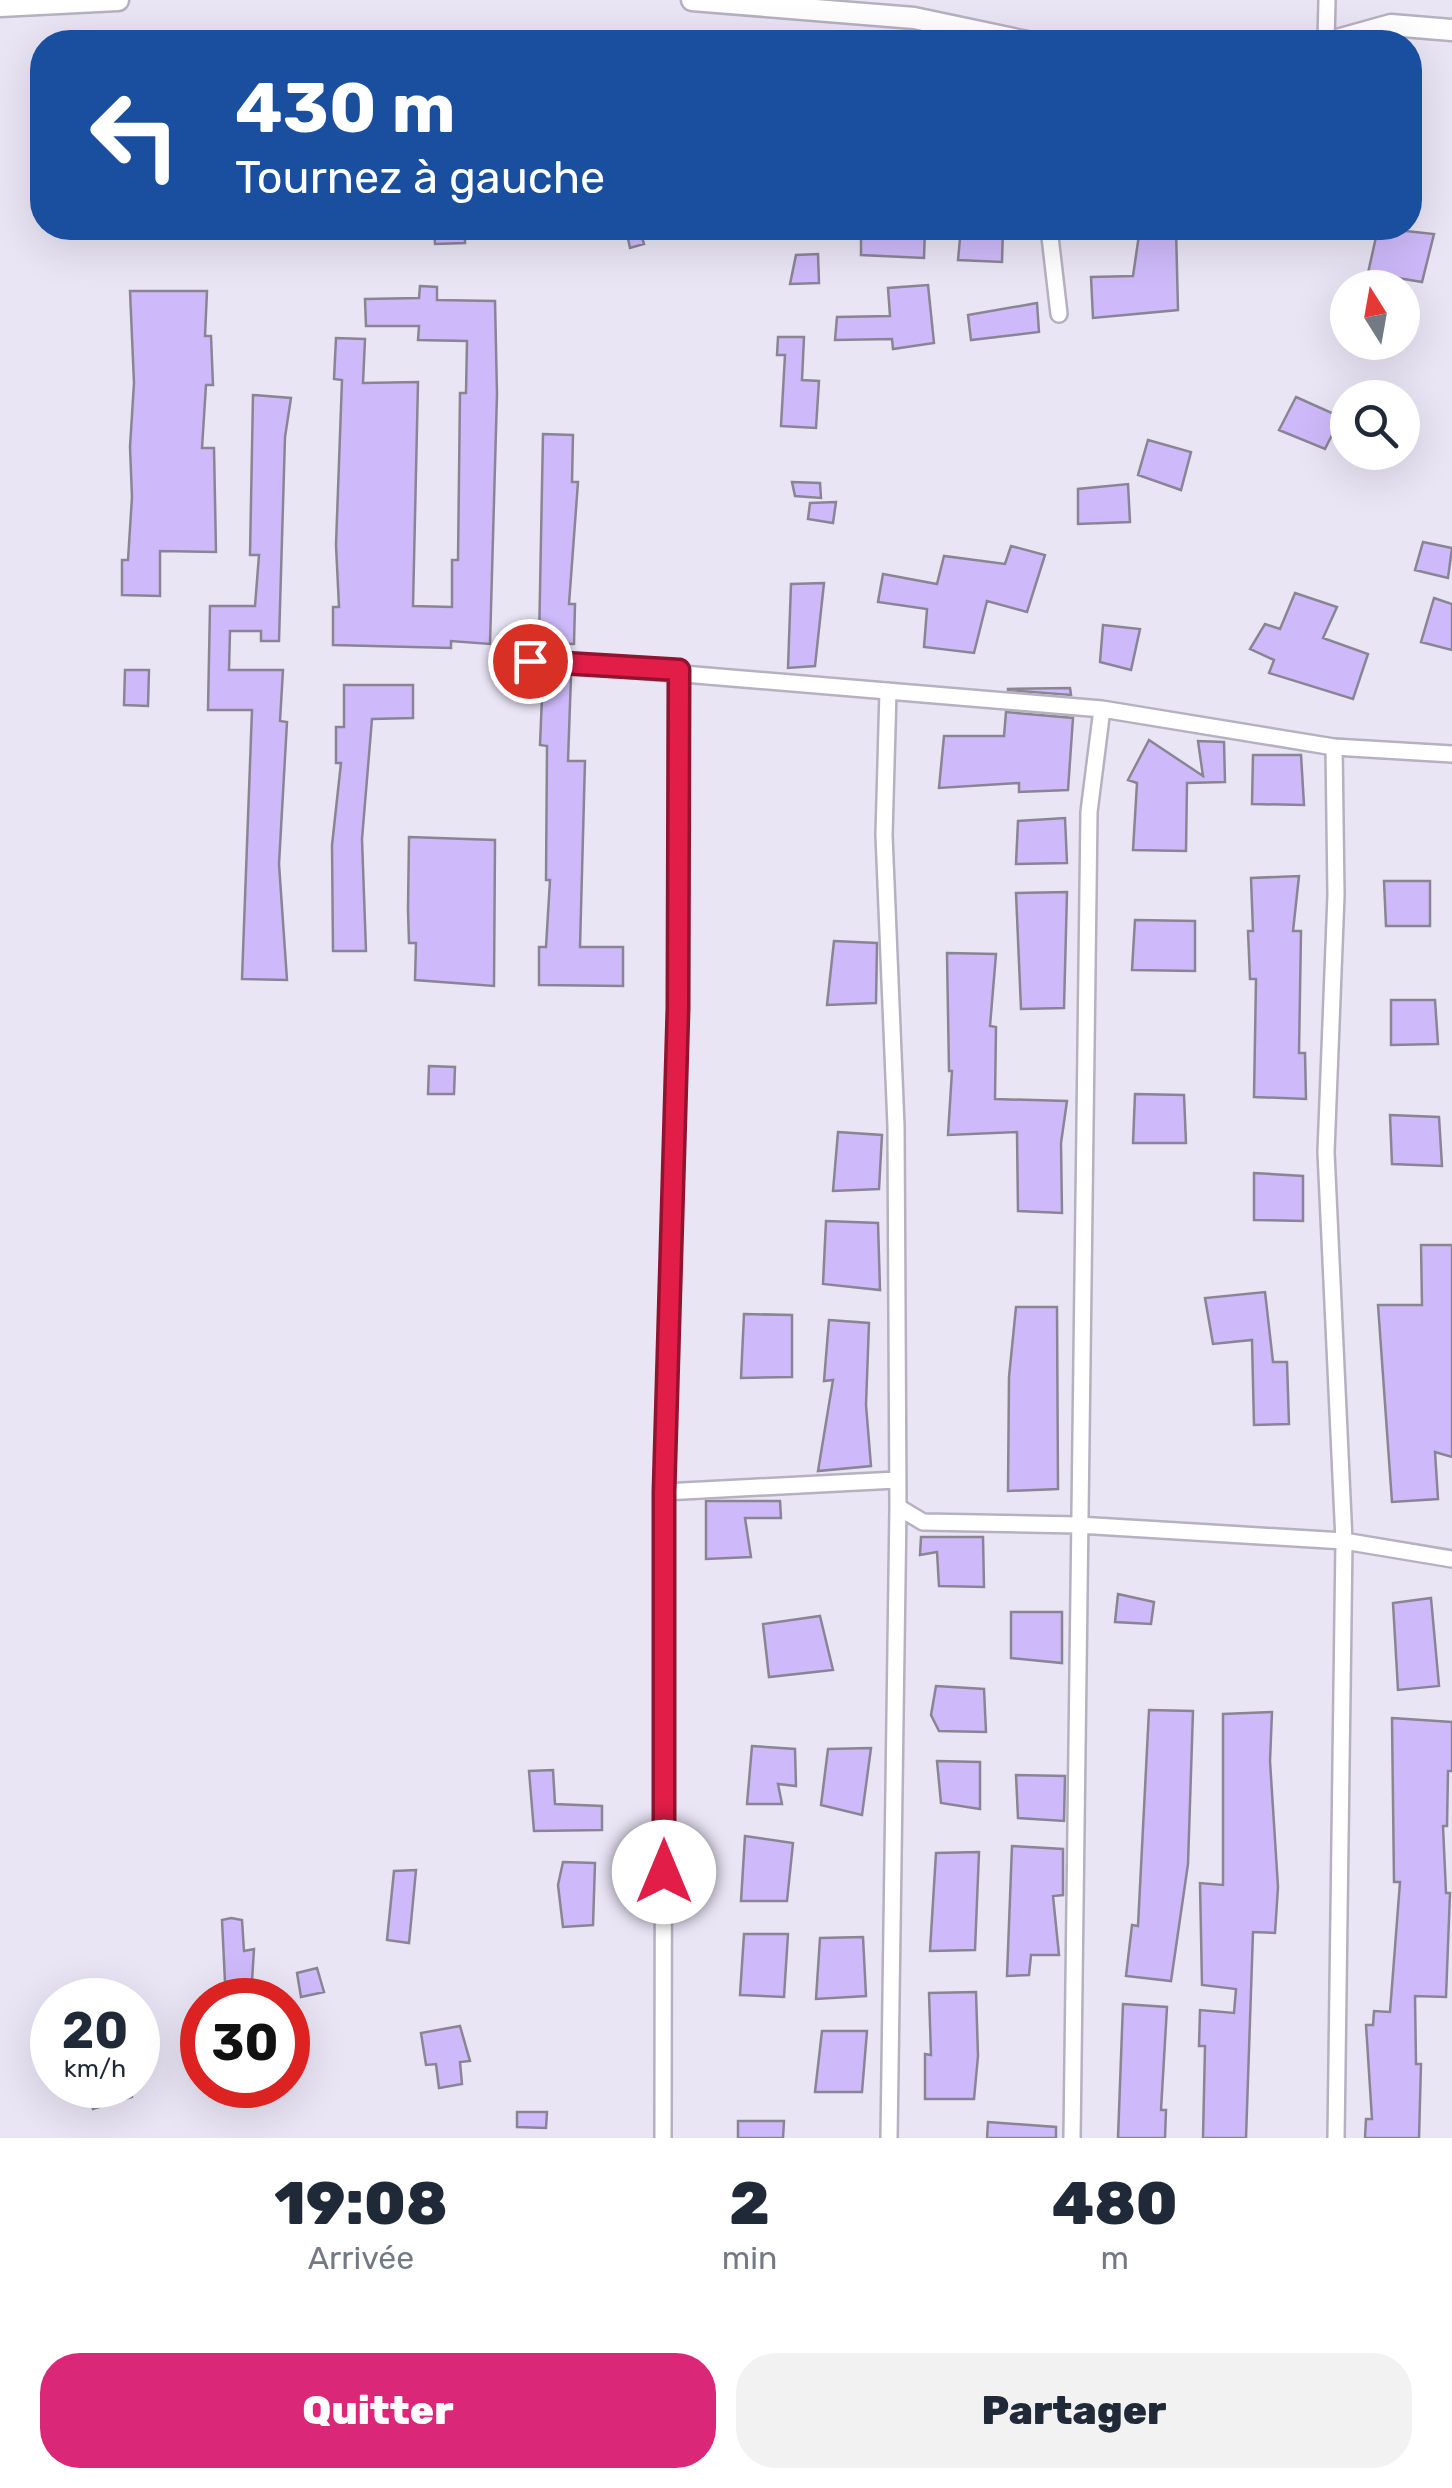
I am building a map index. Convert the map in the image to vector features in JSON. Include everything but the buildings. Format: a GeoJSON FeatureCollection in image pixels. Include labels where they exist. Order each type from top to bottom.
{"type":"FeatureCollection","features":[{"type":"Feature","properties":{"kind":"street"},"geometry":{"type":"LineString","coordinates":[[0,6],[118,0]]}},
{"type":"Feature","properties":{"kind":"street"},"geometry":{"type":"LineString","coordinates":[[692,0],[761,2],[914,18],[969,30]]}},
{"type":"Feature","properties":{"kind":"street"},"geometry":{"type":"LineString","coordinates":[[1327,0],[1328,30]]}},
{"type":"Feature","properties":{"kind":"street"},"geometry":{"type":"LineString","coordinates":[[1372,30],[1390,25],[1452,30]]}},
{"type":"Feature","properties":{"kind":"street"},"geometry":{"type":"LineString","coordinates":[[1050,240],[1059,314]]}},
{"type":"Feature","properties":{"kind":"street"},"geometry":{"type":"LineString","coordinates":[[530,661],[679,670],[1102,709],[1334,748],[1452,754]]}},
{"type":"Feature","properties":{"kind":"street"},"geometry":{"type":"LineString","coordinates":[[663,2138],[664,1492],[678,1008],[679,670]]}},
{"type":"Feature","properties":{"kind":"street"},"geometry":{"type":"LineString","coordinates":[[888,691],[884,835],[896,1126],[898,1507],[889,2138]]}},
{"type":"Feature","properties":{"kind":"street"},"geometry":{"type":"LineString","coordinates":[[1072,2138],[1089,812],[1102,709]]}},
{"type":"Feature","properties":{"kind":"street"},"geometry":{"type":"LineString","coordinates":[[1334,748],[1336,896],[1326,1152],[1344,1541],[1336,2138]]}},
{"type":"Feature","properties":{"kind":"street"},"geometry":{"type":"LineString","coordinates":[[664,1492],[896,1480]]}},
{"type":"Feature","properties":{"kind":"street"},"geometry":{"type":"LineString","coordinates":[[898,1507],[923,1522],[1078,1524],[1344,1541],[1452,1559]]}},
{"type":"Feature","properties":{"kind":"route"},"geometry":{"type":"LineString","coordinates":[[530,661],[679,670],[678,1008],[664,1492],[664,1872]]}}]}
